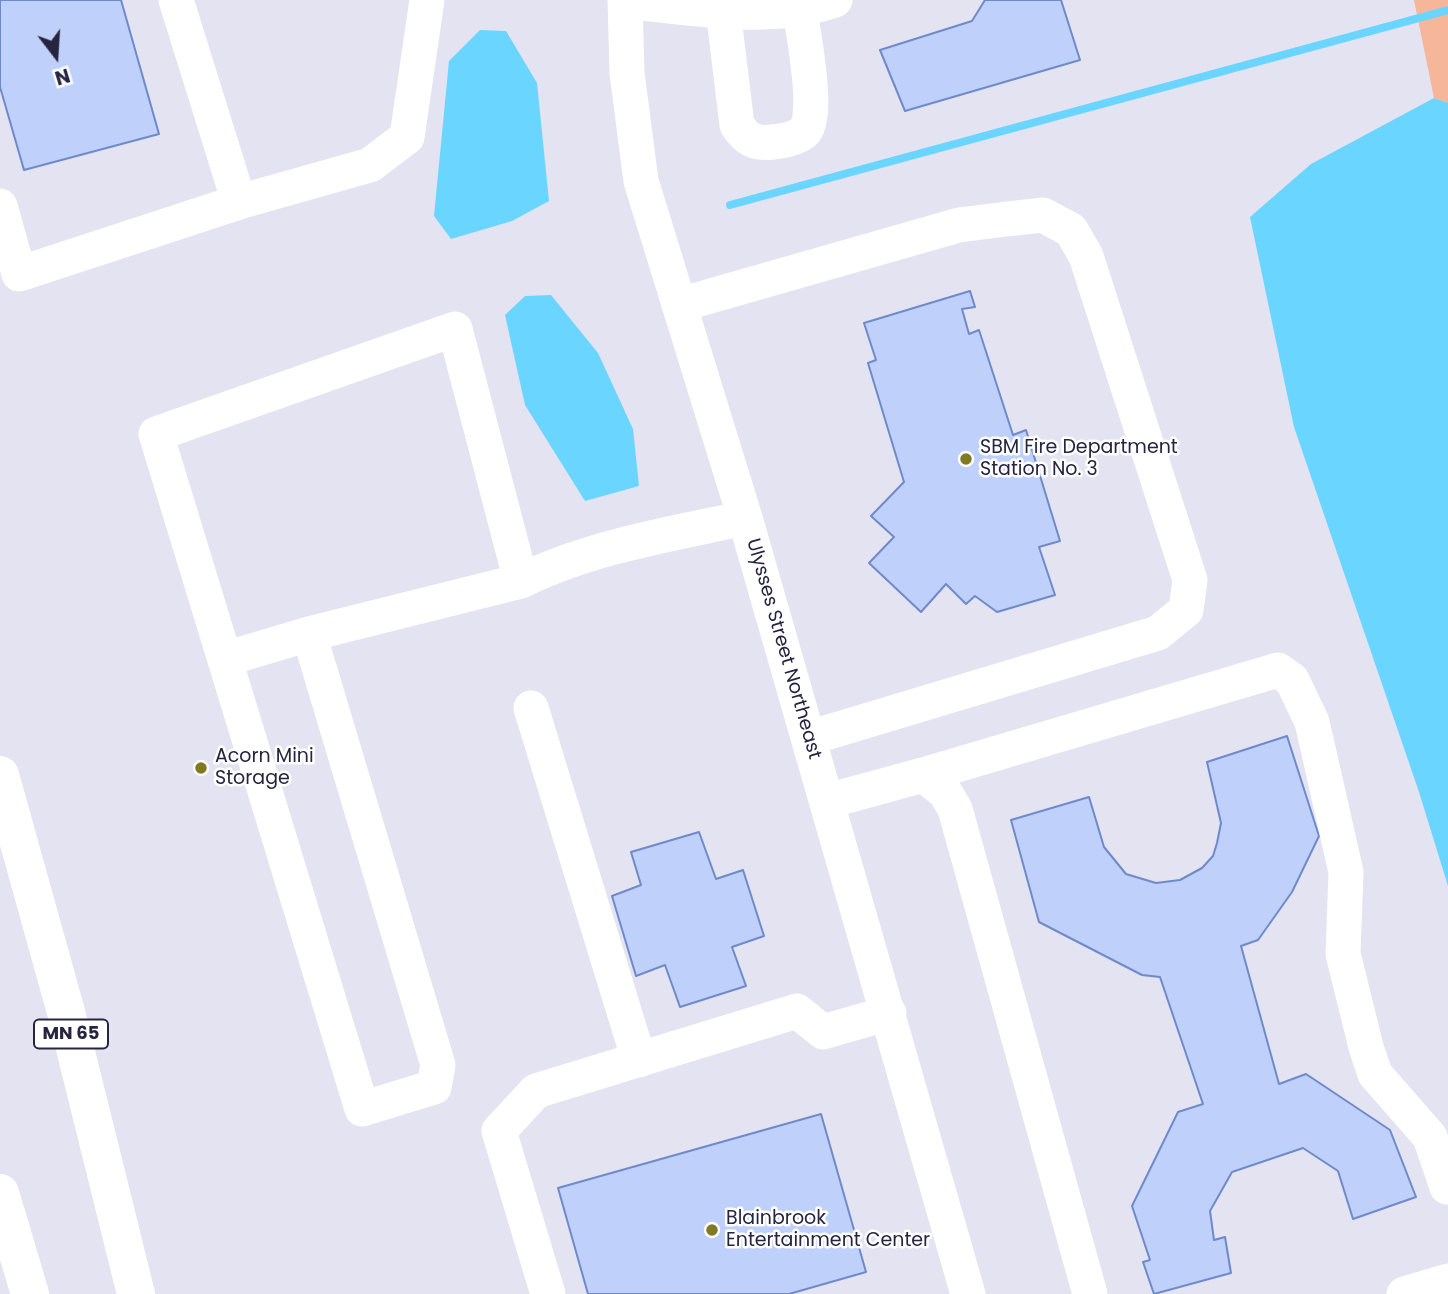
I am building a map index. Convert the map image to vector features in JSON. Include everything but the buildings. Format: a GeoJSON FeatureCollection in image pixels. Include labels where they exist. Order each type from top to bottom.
{"type":"FeatureCollection","features":[{"type":"Feature","properties":{"kind":"highway","name":"MN 65"},"geometry":{"type":"LineString","coordinates":[[0,775],[66,1012],[136,1294]]}},
{"type":"Feature","properties":{"kind":"highway"},"geometry":{"type":"LineString","coordinates":[[0,1192],[30,1294]]}},
{"type":"Feature","properties":{"kind":"street"},"geometry":{"type":"LineString","coordinates":[[176,0],[239,202]]}},
{"type":"Feature","properties":{"kind":"street"},"geometry":{"type":"LineString","coordinates":[[0,206],[19,274],[239,202],[370,165],[407,138],[427,0]]}},
{"type":"Feature","properties":{"kind":"street"},"geometry":{"type":"LineString","coordinates":[[625,0],[723,10],[800,9],[835,0]]}},
{"type":"Feature","properties":{"kind":"street","name":"Ulysses Street Northeast"},"geometry":{"type":"LineString","coordinates":[[625,0],[627,73],[641,181],[746,518],[968,1294]]}},
{"type":"Feature","properties":{"kind":"street"},"geometry":{"type":"LineString","coordinates":[[723,10],[737,125],[747,139],[762,144],[786,141],[804,132],[812,116],[800,9]]}},
{"type":"Feature","properties":{"kind":"street"},"geometry":{"type":"LineString","coordinates":[[679,305],[959,225],[1043,215],[1071,230],[1086,256],[1190,580],[1186,610],[1158,633],[809,738]]}},
{"type":"Feature","properties":{"kind":"street"},"geometry":{"type":"LineString","coordinates":[[309,634],[438,1065],[434,1087],[362,1109],[156,434],[455,329],[521,581]]}},
{"type":"Feature","properties":{"kind":"street"},"geometry":{"type":"LineString","coordinates":[[225,659],[309,634],[521,581],[540,572],[646,540],[746,518]]}},
{"type":"Feature","properties":{"kind":"street"},"geometry":{"type":"LineString","coordinates":[[828,802],[1278,670],[1292,680],[1312,722],[1346,872],[1343,954],[1366,1047],[1375,1074],[1430,1137],[1447,1187]]}},
{"type":"Feature","properties":{"kind":"street"},"geometry":{"type":"LineString","coordinates":[[531,708],[639,1059]]}},
{"type":"Feature","properties":{"kind":"street"},"geometry":{"type":"LineString","coordinates":[[923,775],[945,792],[955,809],[1090,1294]]}},
{"type":"Feature","properties":{"kind":"street"},"geometry":{"type":"LineString","coordinates":[[548,1294],[499,1131],[536,1091],[797,1011],[823,1032],[889,1013]]}},
{"type":"Feature","properties":{"kind":"street"},"geometry":{"type":"LineString","coordinates":[[1404,1294],[1448,1280]]}},
{"type":"Feature","properties":{"kind":"shaded area"},"geometry":{"type":"Polygon","coordinates":[[[1414,0],[1448,0],[1448,103],[1434,98],[1414,0]]]}},
{"type":"Feature","properties":{"kind":"water"},"geometry":{"type":"Polygon","coordinates":[[[480,30],[506,31],[537,83],[549,201],[512,221],[451,239],[434,216],[449,61],[480,30]]]}},
{"type":"Feature","properties":{"kind":"water"},"geometry":{"type":"Polygon","coordinates":[[[1434,98],[1448,103],[1448,886],[1419,792],[1294,427],[1250,217],[1311,164],[1434,98]]]}},
{"type":"Feature","properties":{"kind":"water"},"geometry":{"type":"Polygon","coordinates":[[[551,295],[598,353],[633,429],[639,486],[585,501],[525,405],[505,315],[525,296],[551,295]]]}},
{"type":"Feature","properties":{"kind":"waterway"},"geometry":{"type":"LineString","coordinates":[[730,205],[1448,10]]}},
{"type":"Feature","properties":{"kind":"place","name":"SBM Fire Department Station No. 3"},"geometry":{"type":"Point","coordinates":[966,459]}},
{"type":"Feature","properties":{"kind":"place","name":"Acorn Mini Storage"},"geometry":{"type":"Point","coordinates":[201,768]}},
{"type":"Feature","properties":{"kind":"place","name":"Blainbrook Entertainment Center"},"geometry":{"type":"Point","coordinates":[712,1230]}}]}
